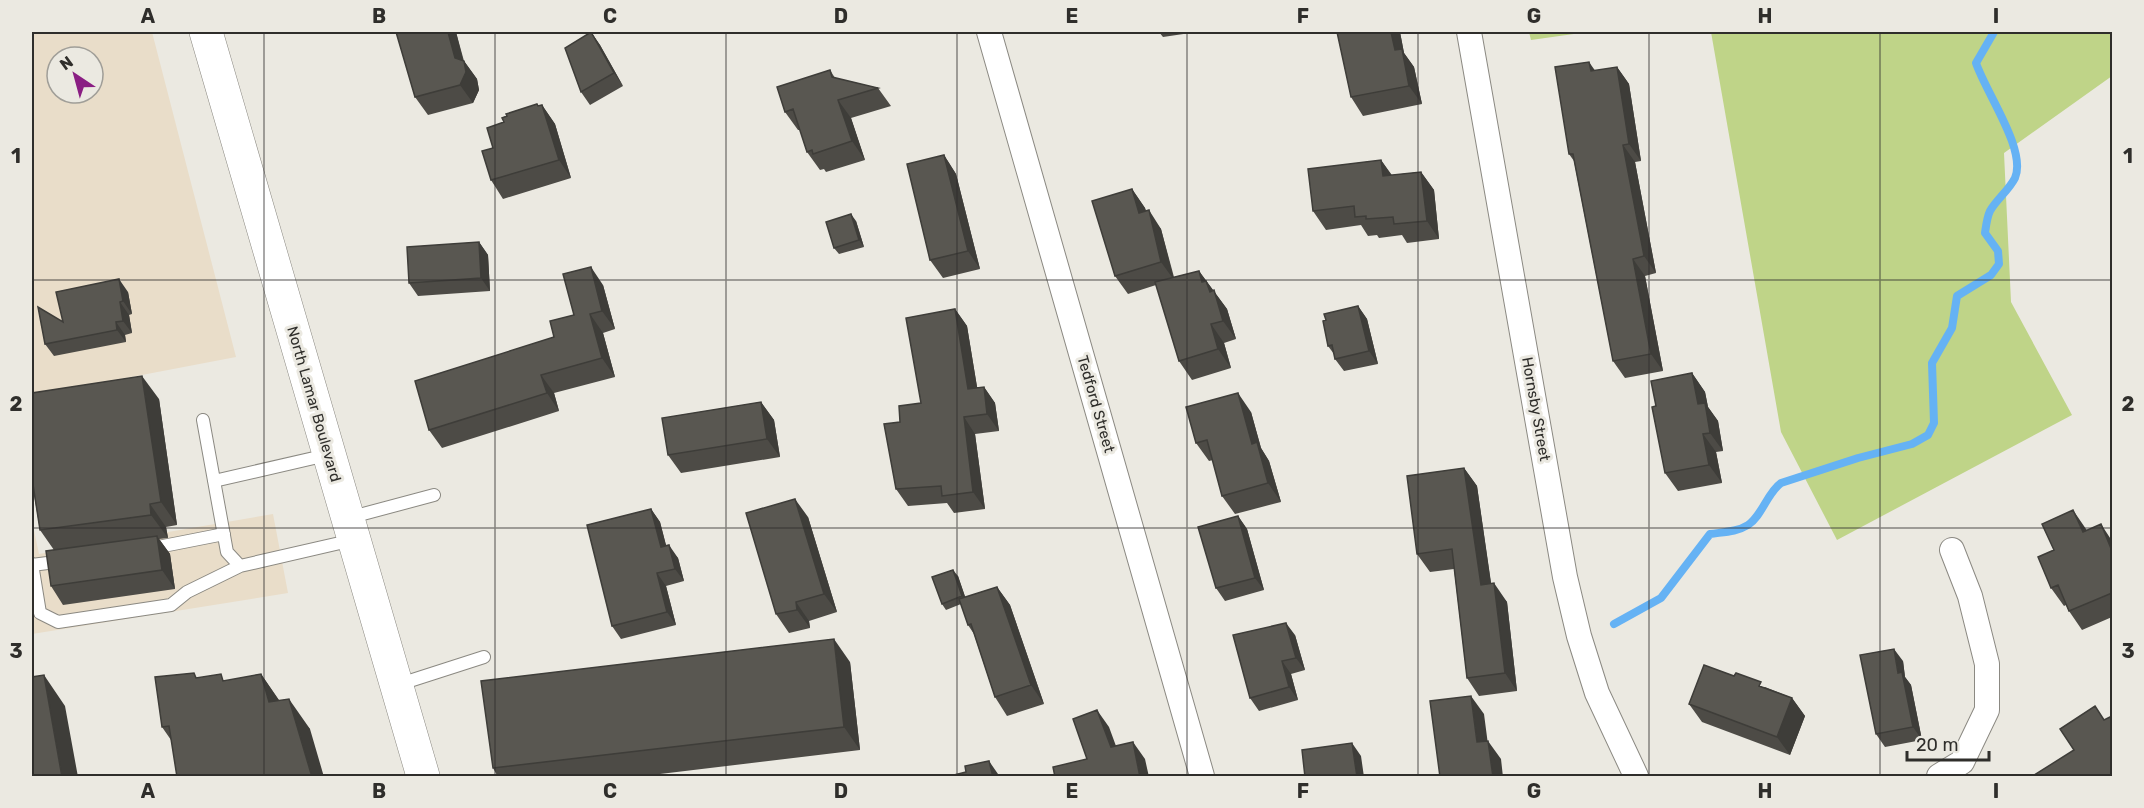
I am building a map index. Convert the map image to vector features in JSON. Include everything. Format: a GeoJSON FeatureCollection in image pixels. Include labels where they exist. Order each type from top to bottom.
{"type":"FeatureCollection","features":[{"type":"Feature","properties":{"kind":"main road","name":"North Lamar Boulevard"},"geometry":{"type":"LineString","coordinates":[[206,32],[423,777]]}},
{"type":"Feature","properties":{"kind":"street","name":"Tedford Street"},"geometry":{"type":"LineString","coordinates":[[989,32],[1202,777]]}},
{"type":"Feature","properties":{"kind":"street","name":"Hornsby Street"},"geometry":{"type":"LineString","coordinates":[[1470,32],[1565,577],[1579,636],[1597,693],[1636,777]]}},
{"type":"Feature","properties":{"kind":"street"},"geometry":{"type":"LineString","coordinates":[[1939,777],[1962,762],[1987,710],[1987,664],[1970,596],[1952,550]]}},
{"type":"Feature","properties":{"kind":"lane"},"geometry":{"type":"LineString","coordinates":[[203,420],[227,552],[240,566]]}},
{"type":"Feature","properties":{"kind":"lane"},"geometry":{"type":"LineString","coordinates":[[214,482],[329,454]]}},
{"type":"Feature","properties":{"kind":"lane"},"geometry":{"type":"LineString","coordinates":[[77,559],[32,564],[35,600],[40,613],[58,622],[171,605],[187,592],[240,566],[351,529],[434,495]]}},
{"type":"Feature","properties":{"kind":"lane"},"geometry":{"type":"LineString","coordinates":[[133,551],[178,545],[224,534]]}},
{"type":"Feature","properties":{"kind":"lane"},"geometry":{"type":"LineString","coordinates":[[396,685],[484,657]]}},
{"type":"Feature","properties":{"kind":"shaded area"},"geometry":{"type":"Polygon","coordinates":[[[32,32],[152,32],[236,357],[32,396],[32,32]]]}},
{"type":"Feature","properties":{"kind":"shaded area"},"geometry":{"type":"Polygon","coordinates":[[[273,514],[288,593],[32,634],[32,521],[39,554],[273,514]]]}},
{"type":"Feature","properties":{"kind":"green space"},"geometry":{"type":"Polygon","coordinates":[[[1529,32],[1588,32],[1531,40],[1529,32]]]}},
{"type":"Feature","properties":{"kind":"green space"},"geometry":{"type":"Polygon","coordinates":[[[1711,32],[2112,32],[2112,76],[2004,153],[2011,302],[2072,415],[1837,540],[1781,432],[1711,32]]]}},
{"type":"Feature","properties":{"kind":"building"},"geometry":{"type":"Polygon","coordinates":[[[396,32],[448,32],[455,58],[464,61],[466,72],[460,85],[415,97],[396,32]]]}},
{"type":"Feature","properties":{"kind":"building"},"geometry":{"type":"Polygon","coordinates":[[[591,32],[614,73],[581,92],[565,48],[591,32]]]}},
{"type":"Feature","properties":{"kind":"building"},"geometry":{"type":"Polygon","coordinates":[[[1337,32],[1391,32],[1395,50],[1402,49],[1409,86],[1351,97],[1337,32]]]}},
{"type":"Feature","properties":{"kind":"building"},"geometry":{"type":"Polygon","coordinates":[[[1589,62],[1591,71],[1617,67],[1629,144],[1623,145],[1644,256],[1633,259],[1651,354],[1613,361],[1573,154],[1569,154],[1555,67],[1589,62]]]}},
{"type":"Feature","properties":{"kind":"building"},"geometry":{"type":"Polygon","coordinates":[[[830,70],[832,77],[878,88],[838,100],[852,141],[813,154],[812,150],[807,152],[793,109],[785,112],[777,87],[830,70]]]}},
{"type":"Feature","properties":{"kind":"building"},"geometry":{"type":"Polygon","coordinates":[[[537,104],[542,105],[559,160],[491,180],[482,151],[493,148],[487,128],[504,122],[502,118],[507,116],[506,114],[537,104]]]}},
{"type":"Feature","properties":{"kind":"building"},"geometry":{"type":"Polygon","coordinates":[[[944,155],[968,251],[930,260],[907,164],[944,155]]]}},
{"type":"Feature","properties":{"kind":"building"},"geometry":{"type":"Polygon","coordinates":[[[1381,160],[1383,176],[1421,172],[1427,221],[1394,224],[1393,217],[1366,219],[1366,216],[1355,217],[1354,206],[1313,211],[1308,169],[1381,160]]]}},
{"type":"Feature","properties":{"kind":"building"},"geometry":{"type":"Polygon","coordinates":[[[1132,189],[1139,213],[1149,210],[1161,262],[1115,276],[1092,201],[1132,189]]]}},
{"type":"Feature","properties":{"kind":"building"},"geometry":{"type":"Polygon","coordinates":[[[851,214],[859,240],[834,248],[826,222],[851,214]]]}},
{"type":"Feature","properties":{"kind":"building"},"geometry":{"type":"Polygon","coordinates":[[[479,242],[481,278],[409,283],[407,247],[479,242]]]}},
{"type":"Feature","properties":{"kind":"building"},"geometry":{"type":"Polygon","coordinates":[[[591,267],[602,311],[590,314],[602,358],[541,375],[547,393],[429,430],[415,381],[554,337],[550,321],[574,315],[563,274],[591,267]]]}},
{"type":"Feature","properties":{"kind":"building"},"geometry":{"type":"Polygon","coordinates":[[[1199,271],[1202,282],[1206,281],[1210,292],[1214,290],[1223,321],[1211,324],[1218,349],[1179,361],[1155,282],[1199,271]]]}},
{"type":"Feature","properties":{"kind":"building"},"geometry":{"type":"Polygon","coordinates":[[[119,279],[123,301],[120,302],[123,321],[116,322],[117,330],[45,344],[38,307],[63,322],[56,292],[119,279]]]}},
{"type":"Feature","properties":{"kind":"building"},"geometry":{"type":"Polygon","coordinates":[[[1358,306],[1369,351],[1335,359],[1332,345],[1328,346],[1323,321],[1326,320],[1324,314],[1358,306]]]}},
{"type":"Feature","properties":{"kind":"building"},"geometry":{"type":"Polygon","coordinates":[[[955,309],[968,389],[984,387],[987,414],[964,417],[973,492],[942,496],[941,486],[896,489],[884,424],[900,422],[899,406],[921,403],[906,318],[955,309]]]}},
{"type":"Feature","properties":{"kind":"building"},"geometry":{"type":"Polygon","coordinates":[[[1692,373],[1698,404],[1705,403],[1710,433],[1703,434],[1709,465],[1665,473],[1652,407],[1656,406],[1651,381],[1692,373]]]}},
{"type":"Feature","properties":{"kind":"building"},"geometry":{"type":"Polygon","coordinates":[[[142,376],[161,502],[150,504],[151,515],[40,530],[32,478],[32,393],[142,376]]]}},
{"type":"Feature","properties":{"kind":"building"},"geometry":{"type":"Polygon","coordinates":[[[1238,393],[1252,444],[1257,442],[1268,483],[1222,496],[1207,440],[1196,443],[1186,407],[1238,393]]]}},
{"type":"Feature","properties":{"kind":"building"},"geometry":{"type":"Polygon","coordinates":[[[761,402],[767,439],[668,455],[662,418],[761,402]]]}},
{"type":"Feature","properties":{"kind":"building"},"geometry":{"type":"Polygon","coordinates":[[[1464,468],[1481,585],[1494,583],[1505,673],[1467,678],[1452,549],[1417,554],[1407,476],[1464,468]]]}},
{"type":"Feature","properties":{"kind":"building"},"geometry":{"type":"Polygon","coordinates":[[[795,499],[824,594],[796,602],[797,610],[776,614],[746,513],[795,499]]]}},
{"type":"Feature","properties":{"kind":"building"},"geometry":{"type":"Polygon","coordinates":[[[651,509],[661,547],[669,545],[675,569],[657,573],[667,612],[612,626],[587,525],[651,509]]]}},
{"type":"Feature","properties":{"kind":"building"},"geometry":{"type":"Polygon","coordinates":[[[2073,510],[2083,532],[2101,524],[2112,551],[2112,593],[2069,611],[2058,585],[2051,588],[2038,557],[2054,550],[2042,524],[2073,510]]]}},
{"type":"Feature","properties":{"kind":"building"},"geometry":{"type":"Polygon","coordinates":[[[1238,516],[1255,578],[1216,588],[1198,527],[1238,516]]]}},
{"type":"Feature","properties":{"kind":"building"},"geometry":{"type":"Polygon","coordinates":[[[157,536],[162,570],[51,586],[46,551],[157,536]]]}},
{"type":"Feature","properties":{"kind":"building"},"geometry":{"type":"Polygon","coordinates":[[[953,570],[962,596],[942,604],[932,577],[953,570]]]}},
{"type":"Feature","properties":{"kind":"building"},"geometry":{"type":"Polygon","coordinates":[[[997,587],[1031,685],[995,697],[971,624],[968,625],[959,599],[997,587]]]}},
{"type":"Feature","properties":{"kind":"building"},"geometry":{"type":"Polygon","coordinates":[[[1286,623],[1296,658],[1282,661],[1289,687],[1250,698],[1233,635],[1286,623]]]}},
{"type":"Feature","properties":{"kind":"building"},"geometry":{"type":"Polygon","coordinates":[[[834,639],[844,727],[493,768],[481,681],[834,639]]]}},
{"type":"Feature","properties":{"kind":"building"},"geometry":{"type":"Polygon","coordinates":[[[1894,649],[1898,673],[1902,672],[1913,727],[1876,734],[1860,655],[1894,649]]]}},
{"type":"Feature","properties":{"kind":"building"},"geometry":{"type":"Polygon","coordinates":[[[1704,665],[1734,676],[1736,673],[1761,682],[1759,686],[1792,698],[1777,737],[1689,704],[1704,665]]]}},
{"type":"Feature","properties":{"kind":"building"},"geometry":{"type":"Polygon","coordinates":[[[194,673],[196,678],[221,674],[223,681],[261,674],[269,702],[289,699],[312,777],[177,777],[169,726],[162,727],[155,677],[194,673]]]}},
{"type":"Feature","properties":{"kind":"building"},"geometry":{"type":"Polygon","coordinates":[[[44,675],[62,777],[32,777],[32,677],[44,675]]]}},
{"type":"Feature","properties":{"kind":"building"},"geometry":{"type":"Polygon","coordinates":[[[1471,696],[1477,742],[1488,741],[1493,777],[1440,777],[1430,701],[1471,696]]]}},
{"type":"Feature","properties":{"kind":"building"},"geometry":{"type":"Polygon","coordinates":[[[2095,706],[2104,720],[2112,716],[2111,777],[2031,777],[2074,750],[2060,729],[2095,706]]]}},
{"type":"Feature","properties":{"kind":"building"},"geometry":{"type":"Polygon","coordinates":[[[1097,710],[1111,747],[1133,742],[1140,777],[1055,777],[1053,767],[1087,759],[1073,719],[1097,710]]]}},
{"type":"Feature","properties":{"kind":"building"},"geometry":{"type":"Polygon","coordinates":[[[1352,743],[1357,777],[1305,777],[1302,750],[1352,743]]]}},
{"type":"Feature","properties":{"kind":"building"},"geometry":{"type":"Polygon","coordinates":[[[989,761],[993,777],[946,777],[966,772],[965,766],[989,761]]]}},
{"type":"Feature","properties":{"kind":"waterway"},"geometry":{"type":"LineString","coordinates":[[1614,624],[1661,598],[1710,534],[1739,529],[1753,521],[1781,483],[1858,458],[1912,444],[1928,435],[1934,423],[1932,363],[1952,328],[1957,296],[1991,275],[1999,264],[1998,251],[1985,233],[1987,222],[1990,211],[2015,178],[2017,166],[2011,137],[1976,63],[1994,32]]}}]}
